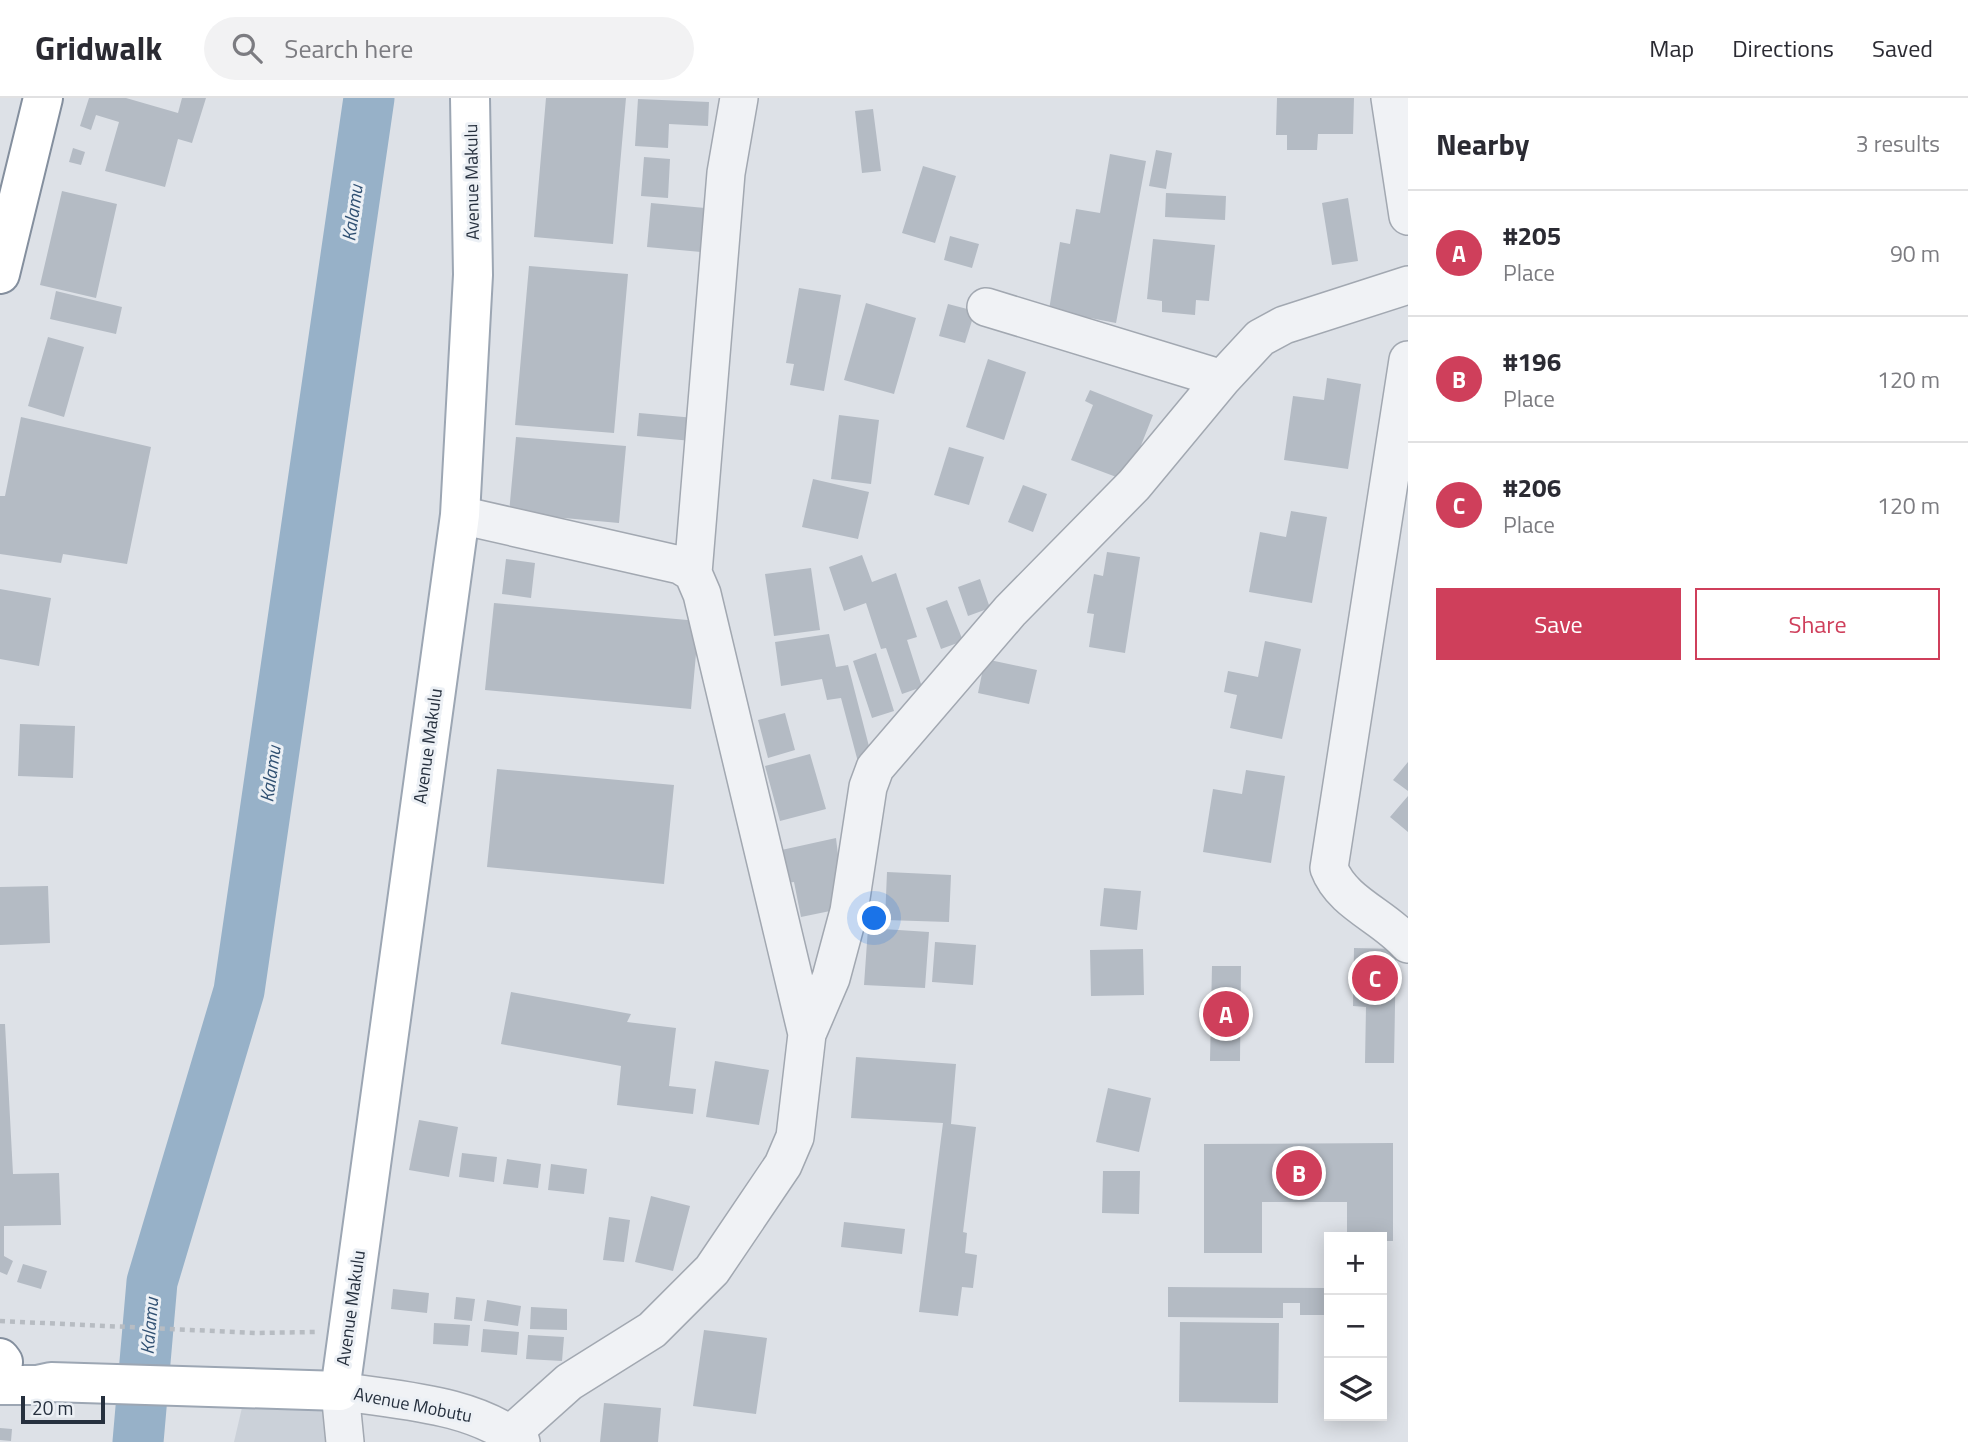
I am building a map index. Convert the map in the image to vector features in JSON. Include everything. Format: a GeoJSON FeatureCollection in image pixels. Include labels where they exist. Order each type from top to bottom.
{"type":"FeatureCollection","features":[{"type":"Feature","properties":{"kind":"main road"},"geometry":{"type":"LineString","coordinates":[[0,274],[43,98]]}},
{"type":"Feature","properties":{"kind":"main road","name":"Avenue Makulu"},"geometry":{"type":"LineString","coordinates":[[340,1391],[460,515],[473,275],[470,98]]}},
{"type":"Feature","properties":{"kind":"main road"},"geometry":{"type":"LineString","coordinates":[[1,1366],[63,1382],[340,1391]]}},
{"type":"Feature","properties":{"kind":"street"},"geometry":{"type":"LineString","coordinates":[[739,98],[726,173],[694,573],[702,594],[807,1034]]}},
{"type":"Feature","properties":{"kind":"street"},"geometry":{"type":"LineString","coordinates":[[1390,98],[1407,194]]}},
{"type":"Feature","properties":{"kind":"street"},"geometry":{"type":"LineString","coordinates":[[516,1438],[569,1382],[652,1330],[721,1259],[783,1165],[795,1137],[807,1034],[831,978],[849,911],[868,787],[875,768],[1010,611],[1135,485],[1222,379],[1260,338],[1284,326],[1408,285]]}},
{"type":"Feature","properties":{"kind":"street"},"geometry":{"type":"LineString","coordinates":[[986,307],[1222,379]]}},
{"type":"Feature","properties":{"kind":"street"},"geometry":{"type":"LineString","coordinates":[[1408,360],[1329,868],[1340,889],[1398,931],[1408,944]]}},
{"type":"Feature","properties":{"kind":"street"},"geometry":{"type":"LineString","coordinates":[[460,515],[680,565],[694,573]]}},
{"type":"Feature","properties":{"kind":"street"},"geometry":{"type":"LineString","coordinates":[[340,1391],[345,1442]]}},
{"type":"Feature","properties":{"kind":"street","name":"Avenue Mobutu"},"geometry":{"type":"LineString","coordinates":[[340,1391],[442,1407],[482,1419],[516,1438]]}},
{"type":"Feature","properties":{"kind":"path"},"geometry":{"type":"LineString","coordinates":[[0,1321],[257,1333],[347,1332]]}},
{"type":"Feature","properties":{"kind":"shaded area"},"geometry":{"type":"Polygon","coordinates":[[[244,1399],[347,1402],[348,1442],[234,1442],[244,1399]]]}},
{"type":"Feature","properties":{"kind":"building"},"geometry":{"type":"Polygon","coordinates":[[[89,98],[126,98],[178,113],[182,98],[206,98],[192,143],[178,139],[165,187],[105,171],[119,122],[96,115],[91,130],[80,126],[89,98]]]}},
{"type":"Feature","properties":{"kind":"building"},"geometry":{"type":"Polygon","coordinates":[[[546,98],[626,98],[613,244],[534,237],[546,98]]]}},
{"type":"Feature","properties":{"kind":"building"},"geometry":{"type":"Polygon","coordinates":[[[1277,98],[1354,98],[1353,134],[1318,134],[1317,150],[1287,150],[1287,135],[1276,135],[1277,98]]]}},
{"type":"Feature","properties":{"kind":"building"},"geometry":{"type":"Polygon","coordinates":[[[638,99],[709,102],[708,126],[669,124],[668,148],[635,146],[638,99]]]}},
{"type":"Feature","properties":{"kind":"building"},"geometry":{"type":"Polygon","coordinates":[[[873,109],[881,171],[862,173],[855,111],[873,109]]]}},
{"type":"Feature","properties":{"kind":"building"},"geometry":{"type":"Polygon","coordinates":[[[73,148],[85,152],[81,165],[69,162],[73,148]]]}},
{"type":"Feature","properties":{"kind":"building"},"geometry":{"type":"Polygon","coordinates":[[[1156,150],[1172,153],[1166,189],[1149,186],[1156,150]]]}},
{"type":"Feature","properties":{"kind":"building"},"geometry":{"type":"Polygon","coordinates":[[[1110,154],[1146,161],[1116,323],[1049,310],[1060,242],[1070,244],[1076,209],[1100,213],[1110,154]]]}},
{"type":"Feature","properties":{"kind":"building"},"geometry":{"type":"Polygon","coordinates":[[[644,157],[670,159],[668,198],[641,196],[644,157]]]}},
{"type":"Feature","properties":{"kind":"building"},"geometry":{"type":"Polygon","coordinates":[[[923,166],[956,176],[935,243],[902,233],[923,166]]]}},
{"type":"Feature","properties":{"kind":"building"},"geometry":{"type":"Polygon","coordinates":[[[62,191],[117,204],[96,298],[40,285],[62,191]]]}},
{"type":"Feature","properties":{"kind":"building"},"geometry":{"type":"Polygon","coordinates":[[[1166,193],[1226,196],[1225,220],[1165,217],[1166,193]]]}},
{"type":"Feature","properties":{"kind":"building"},"geometry":{"type":"Polygon","coordinates":[[[1348,198],[1358,261],[1332,265],[1322,203],[1348,198]]]}},
{"type":"Feature","properties":{"kind":"building"},"geometry":{"type":"Polygon","coordinates":[[[651,203],[705,208],[701,252],[647,247],[651,203]]]}},
{"type":"Feature","properties":{"kind":"building"},"geometry":{"type":"Polygon","coordinates":[[[950,236],[979,244],[972,268],[944,260],[950,236]]]}},
{"type":"Feature","properties":{"kind":"building"},"geometry":{"type":"Polygon","coordinates":[[[1153,239],[1215,245],[1209,301],[1196,300],[1195,315],[1162,312],[1162,301],[1147,299],[1153,239]]]}},
{"type":"Feature","properties":{"kind":"building"},"geometry":{"type":"Polygon","coordinates":[[[529,266],[628,274],[614,433],[515,425],[529,266]]]}},
{"type":"Feature","properties":{"kind":"building"},"geometry":{"type":"Polygon","coordinates":[[[799,288],[841,295],[824,391],[790,385],[794,364],[786,363],[799,288]]]}},
{"type":"Feature","properties":{"kind":"building"},"geometry":{"type":"Polygon","coordinates":[[[56,291],[122,307],[116,334],[50,319],[56,291]]]}},
{"type":"Feature","properties":{"kind":"building"},"geometry":{"type":"Polygon","coordinates":[[[866,303],[916,318],[894,394],[844,380],[866,303]]]}},
{"type":"Feature","properties":{"kind":"building"},"geometry":{"type":"Polygon","coordinates":[[[948,304],[975,311],[965,343],[939,336],[948,304]]]}},
{"type":"Feature","properties":{"kind":"building"},"geometry":{"type":"Polygon","coordinates":[[[48,337],[84,347],[64,417],[28,406],[48,337]]]}},
{"type":"Feature","properties":{"kind":"building"},"geometry":{"type":"Polygon","coordinates":[[[988,359],[1026,372],[1004,440],[966,427],[988,359]]]}},
{"type":"Feature","properties":{"kind":"building"},"geometry":{"type":"Polygon","coordinates":[[[1327,378],[1361,384],[1348,469],[1284,460],[1293,396],[1324,400],[1327,378]]]}},
{"type":"Feature","properties":{"kind":"building"},"geometry":{"type":"Polygon","coordinates":[[[1090,390],[1153,415],[1127,481],[1071,460],[1093,405],[1085,401],[1090,390]]]}},
{"type":"Feature","properties":{"kind":"building"},"geometry":{"type":"Polygon","coordinates":[[[639,413],[695,418],[692,441],[637,436],[639,413]]]}},
{"type":"Feature","properties":{"kind":"building"},"geometry":{"type":"Polygon","coordinates":[[[839,415],[879,420],[871,484],[831,479],[839,415]]]}},
{"type":"Feature","properties":{"kind":"building"},"geometry":{"type":"Polygon","coordinates":[[[21,417],[151,447],[127,564],[63,554],[61,563],[0,554],[0,496],[5,496],[21,417]]]}},
{"type":"Feature","properties":{"kind":"building"},"geometry":{"type":"Polygon","coordinates":[[[516,437],[626,446],[619,523],[509,513],[516,437]]]}},
{"type":"Feature","properties":{"kind":"building"},"geometry":{"type":"Polygon","coordinates":[[[949,447],[984,457],[969,505],[934,495],[949,447]]]}},
{"type":"Feature","properties":{"kind":"building"},"geometry":{"type":"Polygon","coordinates":[[[813,479],[869,492],[858,539],[802,527],[813,479]]]}},
{"type":"Feature","properties":{"kind":"building"},"geometry":{"type":"Polygon","coordinates":[[[1023,485],[1047,494],[1033,532],[1008,522],[1023,485]]]}},
{"type":"Feature","properties":{"kind":"building"},"geometry":{"type":"Polygon","coordinates":[[[1291,511],[1327,517],[1312,603],[1249,592],[1260,532],[1286,537],[1291,511]]]}},
{"type":"Feature","properties":{"kind":"building"},"geometry":{"type":"Polygon","coordinates":[[[1107,552],[1140,557],[1125,653],[1089,647],[1094,614],[1087,613],[1094,574],[1103,576],[1107,552]]]}},
{"type":"Feature","properties":{"kind":"building"},"geometry":{"type":"Polygon","coordinates":[[[862,555],[872,582],[896,573],[917,637],[907,640],[922,687],[902,694],[886,648],[881,649],[866,603],[844,611],[829,567],[862,555]]]}},
{"type":"Feature","properties":{"kind":"building"},"geometry":{"type":"Polygon","coordinates":[[[506,559],[535,563],[531,598],[502,594],[506,559]]]}},
{"type":"Feature","properties":{"kind":"building"},"geometry":{"type":"Polygon","coordinates":[[[811,568],[820,630],[774,636],[765,574],[811,568]]]}},
{"type":"Feature","properties":{"kind":"building"},"geometry":{"type":"Polygon","coordinates":[[[980,579],[990,608],[968,616],[958,587],[980,579]]]}},
{"type":"Feature","properties":{"kind":"building"},"geometry":{"type":"Polygon","coordinates":[[[0,589],[51,598],[39,666],[0,659],[0,589]]]}},
{"type":"Feature","properties":{"kind":"building"},"geometry":{"type":"Polygon","coordinates":[[[947,600],[963,641],[941,649],[926,608],[947,600]]]}},
{"type":"Feature","properties":{"kind":"building"},"geometry":{"type":"Polygon","coordinates":[[[494,603],[699,621],[691,709],[485,690],[494,603]]]}},
{"type":"Feature","properties":{"kind":"building"},"geometry":{"type":"Polygon","coordinates":[[[829,634],[836,667],[848,665],[872,758],[858,762],[841,698],[827,700],[822,679],[781,686],[775,642],[829,634]]]}},
{"type":"Feature","properties":{"kind":"building"},"geometry":{"type":"Polygon","coordinates":[[[1265,641],[1301,649],[1282,739],[1230,728],[1237,695],[1224,692],[1228,671],[1258,677],[1265,641]]]}},
{"type":"Feature","properties":{"kind":"building"},"geometry":{"type":"Polygon","coordinates":[[[876,653],[894,711],[872,718],[853,661],[876,653]]]}},
{"type":"Feature","properties":{"kind":"building"},"geometry":{"type":"Polygon","coordinates":[[[985,659],[1037,670],[1029,704],[978,693],[985,659]]]}},
{"type":"Feature","properties":{"kind":"building"},"geometry":{"type":"Polygon","coordinates":[[[785,713],[795,750],[768,758],[758,720],[785,713]]]}},
{"type":"Feature","properties":{"kind":"building"},"geometry":{"type":"Polygon","coordinates":[[[20,724],[75,726],[73,778],[18,776],[20,724]]]}},
{"type":"Feature","properties":{"kind":"building"},"geometry":{"type":"Polygon","coordinates":[[[810,754],[826,809],[780,821],[765,766],[810,754]]]}},
{"type":"Feature","properties":{"kind":"building"},"geometry":{"type":"Polygon","coordinates":[[[1408,762],[1408,791],[1393,780],[1408,762]]]}},
{"type":"Feature","properties":{"kind":"building"},"geometry":{"type":"Polygon","coordinates":[[[497,769],[674,785],[664,884],[487,867],[497,769]]]}},
{"type":"Feature","properties":{"kind":"building"},"geometry":{"type":"Polygon","coordinates":[[[1246,770],[1285,776],[1271,863],[1203,852],[1213,789],[1242,794],[1246,770]]]}},
{"type":"Feature","properties":{"kind":"building"},"geometry":{"type":"Polygon","coordinates":[[[1408,796],[1408,832],[1390,817],[1408,796]]]}},
{"type":"Feature","properties":{"kind":"building"},"geometry":{"type":"Polygon","coordinates":[[[836,838],[840,872],[835,910],[801,917],[794,882],[785,883],[777,851],[836,838]]]}},
{"type":"Feature","properties":{"kind":"building"},"geometry":{"type":"Polygon","coordinates":[[[887,872],[951,875],[949,922],[885,920],[887,872]]]}},
{"type":"Feature","properties":{"kind":"building"},"geometry":{"type":"Polygon","coordinates":[[[48,886],[50,943],[0,945],[0,887],[48,886]]]}},
{"type":"Feature","properties":{"kind":"building"},"geometry":{"type":"Polygon","coordinates":[[[1104,888],[1141,891],[1137,930],[1100,926],[1104,888]]]}},
{"type":"Feature","properties":{"kind":"building"},"geometry":{"type":"Polygon","coordinates":[[[868,928],[929,932],[925,988],[864,985],[868,928]]]}},
{"type":"Feature","properties":{"kind":"building"},"geometry":{"type":"Polygon","coordinates":[[[935,942],[976,945],[973,985],[932,982],[935,942]]]}},
{"type":"Feature","properties":{"kind":"building"},"geometry":{"type":"Polygon","coordinates":[[[1354,948],[1396,949],[1394,1063],[1365,1063],[1366,1007],[1353,1006],[1354,948]]]}},
{"type":"Feature","properties":{"kind":"building"},"geometry":{"type":"Polygon","coordinates":[[[1143,949],[1144,995],[1091,996],[1090,950],[1143,949]]]}},
{"type":"Feature","properties":{"kind":"building"},"geometry":{"type":"Polygon","coordinates":[[[1212,966],[1241,966],[1240,1061],[1210,1061],[1212,966]]]}},
{"type":"Feature","properties":{"kind":"building"},"geometry":{"type":"Polygon","coordinates":[[[511,992],[631,1014],[627,1022],[676,1028],[669,1086],[696,1089],[693,1114],[617,1105],[621,1066],[501,1044],[511,992]]]}},
{"type":"Feature","properties":{"kind":"building"},"geometry":{"type":"Polygon","coordinates":[[[0,1024],[5,1024],[13,1174],[59,1173],[61,1225],[4,1226],[4,1256],[13,1261],[7,1275],[0,1272],[0,1024]]]}},
{"type":"Feature","properties":{"kind":"building"},"geometry":{"type":"Polygon","coordinates":[[[856,1057],[956,1064],[951,1124],[976,1127],[963,1232],[967,1233],[965,1253],[977,1255],[973,1288],[962,1287],[958,1316],[919,1312],[943,1123],[851,1118],[856,1057]]]}},
{"type":"Feature","properties":{"kind":"building"},"geometry":{"type":"Polygon","coordinates":[[[715,1061],[769,1070],[759,1125],[706,1117],[715,1061]]]}},
{"type":"Feature","properties":{"kind":"building"},"geometry":{"type":"Polygon","coordinates":[[[1108,1088],[1151,1098],[1139,1152],[1096,1142],[1108,1088]]]}},
{"type":"Feature","properties":{"kind":"building"},"geometry":{"type":"Polygon","coordinates":[[[419,1120],[458,1127],[449,1177],[409,1170],[419,1120]]]}},
{"type":"Feature","properties":{"kind":"building"},"geometry":{"type":"Polygon","coordinates":[[[1393,1143],[1393,1241],[1387,1241],[1387,1232],[1347,1232],[1347,1202],[1262,1202],[1262,1253],[1204,1253],[1204,1144],[1393,1143]]]}},
{"type":"Feature","properties":{"kind":"building"},"geometry":{"type":"Polygon","coordinates":[[[462,1153],[497,1157],[494,1182],[459,1177],[462,1153]]]}},
{"type":"Feature","properties":{"kind":"building"},"geometry":{"type":"Polygon","coordinates":[[[507,1159],[541,1164],[538,1188],[503,1184],[507,1159]]]}},
{"type":"Feature","properties":{"kind":"building"},"geometry":{"type":"Polygon","coordinates":[[[551,1164],[587,1169],[584,1194],[548,1190],[551,1164]]]}},
{"type":"Feature","properties":{"kind":"building"},"geometry":{"type":"Polygon","coordinates":[[[1103,1171],[1140,1171],[1139,1214],[1102,1213],[1103,1171]]]}},
{"type":"Feature","properties":{"kind":"building"},"geometry":{"type":"Polygon","coordinates":[[[651,1196],[690,1206],[673,1271],[635,1262],[651,1196]]]}},
{"type":"Feature","properties":{"kind":"building"},"geometry":{"type":"Polygon","coordinates":[[[609,1217],[630,1220],[624,1262],[603,1260],[609,1217]]]}},
{"type":"Feature","properties":{"kind":"building"},"geometry":{"type":"Polygon","coordinates":[[[844,1222],[905,1229],[902,1254],[841,1247],[844,1222]]]}},
{"type":"Feature","properties":{"kind":"building"},"geometry":{"type":"Polygon","coordinates":[[[23,1264],[47,1271],[41,1289],[17,1282],[23,1264]]]}},
{"type":"Feature","properties":{"kind":"building"},"geometry":{"type":"Polygon","coordinates":[[[1168,1287],[1324,1288],[1324,1315],[1300,1315],[1300,1303],[1283,1303],[1283,1318],[1168,1317],[1168,1287]]]}},
{"type":"Feature","properties":{"kind":"building"},"geometry":{"type":"Polygon","coordinates":[[[393,1289],[429,1293],[427,1313],[391,1309],[393,1289]]]}},
{"type":"Feature","properties":{"kind":"building"},"geometry":{"type":"Polygon","coordinates":[[[456,1297],[475,1299],[472,1321],[454,1319],[456,1297]]]}},
{"type":"Feature","properties":{"kind":"building"},"geometry":{"type":"Polygon","coordinates":[[[487,1300],[521,1306],[518,1326],[484,1321],[487,1300]]]}},
{"type":"Feature","properties":{"kind":"building"},"geometry":{"type":"Polygon","coordinates":[[[531,1307],[567,1309],[567,1330],[530,1329],[531,1307]]]}},
{"type":"Feature","properties":{"kind":"building"},"geometry":{"type":"Polygon","coordinates":[[[1180,1322],[1279,1323],[1278,1403],[1179,1402],[1180,1322]]]}},
{"type":"Feature","properties":{"kind":"building"},"geometry":{"type":"Polygon","coordinates":[[[434,1323],[470,1325],[468,1346],[433,1344],[434,1323]]]}},
{"type":"Feature","properties":{"kind":"building"},"geometry":{"type":"Polygon","coordinates":[[[483,1329],[519,1332],[517,1355],[481,1352],[483,1329]]]}},
{"type":"Feature","properties":{"kind":"building"},"geometry":{"type":"Polygon","coordinates":[[[704,1330],[767,1338],[756,1414],[693,1406],[704,1330]]]}},
{"type":"Feature","properties":{"kind":"building"},"geometry":{"type":"Polygon","coordinates":[[[528,1335],[564,1337],[562,1361],[526,1359],[528,1335]]]}},
{"type":"Feature","properties":{"kind":"building"},"geometry":{"type":"Polygon","coordinates":[[[604,1403],[661,1408],[658,1442],[600,1442],[604,1403]]]}},
{"type":"Feature","properties":{"kind":"building"},"geometry":{"type":"Polygon","coordinates":[[[0,1428],[12,1429],[11,1441],[0,1440],[0,1428]]]}},
{"type":"Feature","properties":{"kind":"waterway","name":"Kalamu"},"geometry":{"type":"LineString","coordinates":[[138,1442],[152,1282],[239,991],[369,98]]}},
{"type":"Feature","properties":{"kind":"place","name":"#206"},"geometry":{"type":"Point","coordinates":[1375,978]}},
{"type":"Feature","properties":{"kind":"place","name":"#205"},"geometry":{"type":"Point","coordinates":[1226,1014]}},
{"type":"Feature","properties":{"kind":"place","name":"#196"},"geometry":{"type":"Point","coordinates":[1299,1173]}}]}
